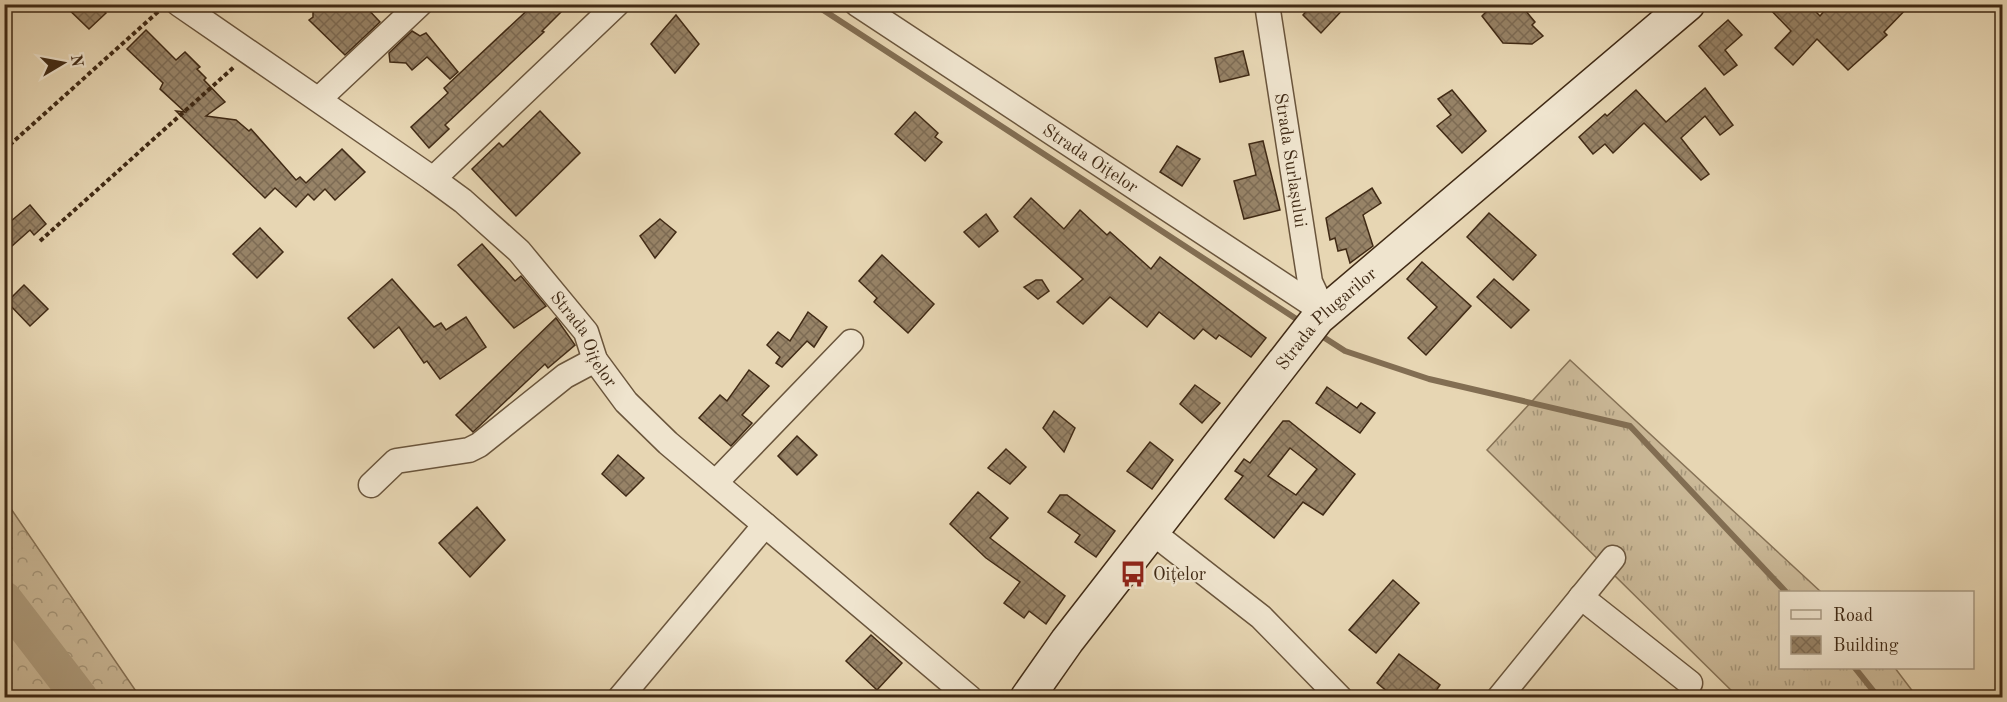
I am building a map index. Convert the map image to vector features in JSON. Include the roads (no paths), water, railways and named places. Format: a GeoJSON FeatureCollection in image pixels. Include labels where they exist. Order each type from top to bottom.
{"type":"FeatureCollection","features":[{"type":"Feature","properties":{"kind":"street","name":"Strada Oițelor"},"geometry":{"type":"LineString","coordinates":[[179,4],[464,201],[519,251],[586,332],[596,360],[626,402],[668,443],[970,698]]}},
{"type":"Feature","properties":{"kind":"street"},"geometry":{"type":"LineString","coordinates":[[319,99],[420,4]]}},
{"type":"Feature","properties":{"kind":"street"},"geometry":{"type":"LineString","coordinates":[[433,179],[617,4]]}},
{"type":"Feature","properties":{"kind":"street","name":"Strada Oițelor"},"geometry":{"type":"LineString","coordinates":[[858,4],[1321,315]]}},
{"type":"Feature","properties":{"kind":"street","name":"Strada Surlașului"},"geometry":{"type":"LineString","coordinates":[[1267,4],[1310,282],[1321,315]]}},
{"type":"Feature","properties":{"kind":"street","name":"Strada Plugarilor"},"geometry":{"type":"LineString","coordinates":[[1030,696],[1066,641],[1321,315],[1688,4]]}},
{"type":"Feature","properties":{"kind":"street"},"geometry":{"type":"LineString","coordinates":[[716,482],[851,342]]}},
{"type":"Feature","properties":{"kind":"street"},"geometry":{"type":"LineString","coordinates":[[371,485],[396,461],[469,450],[479,445],[565,375],[596,360]]}},
{"type":"Feature","properties":{"kind":"street"},"geometry":{"type":"LineString","coordinates":[[620,698],[765,525]]}},
{"type":"Feature","properties":{"kind":"street"},"geometry":{"type":"LineString","coordinates":[[1152,532],[1261,617],[1340,698]]}},
{"type":"Feature","properties":{"kind":"street"},"geometry":{"type":"LineString","coordinates":[[1499,698],[1613,558]]}},
{"type":"Feature","properties":{"kind":"street"},"geometry":{"type":"LineString","coordinates":[[1581,597],[1690,683]]}},
{"type":"Feature","properties":{"kind":"waterway"},"geometry":{"type":"LineString","coordinates":[[814,4],[1301,322]]}},
{"type":"Feature","properties":{"kind":"waterway"},"geometry":{"type":"LineString","coordinates":[[1317,333],[1345,351],[1429,379],[1630,426],[1785,591]]}},
{"type":"Feature","properties":{"kind":"waterway"},"geometry":{"type":"LineString","coordinates":[[4,599],[80,698]]}},
{"type":"Feature","properties":{"kind":"waterway"},"geometry":{"type":"LineString","coordinates":[[1856,669],[1879,698]]}},
{"type":"Feature","properties":{"kind":"place","name":"Oițelor"},"geometry":{"type":"Point","coordinates":[1133,574]}}]}
